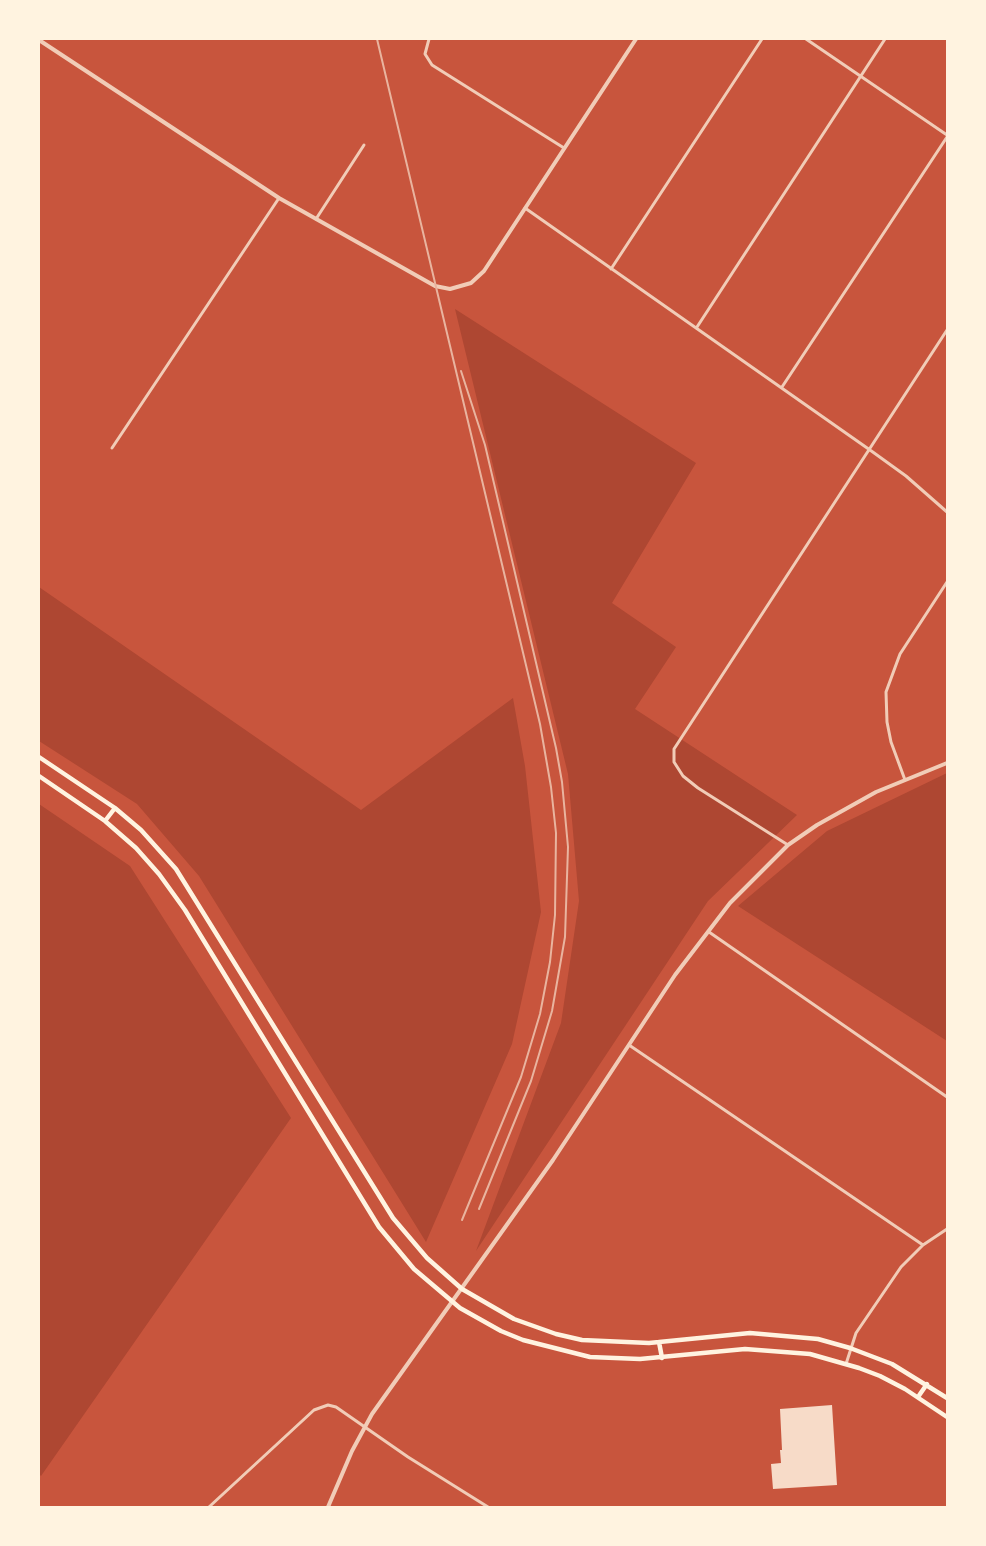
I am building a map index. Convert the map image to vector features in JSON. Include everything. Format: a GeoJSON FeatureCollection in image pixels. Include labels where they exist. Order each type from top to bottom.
{"type":"FeatureCollection","features":[{"type":"Feature","properties":{"kind":"main road"},"geometry":{"type":"LineString","coordinates":[[39,757],[115,808],[154,843],[189,887],[393,1218],[422,1254],[462,1289],[514,1319],[556,1334],[610,1343],[659,1342],[750,1332],[803,1337],[850,1348],[892,1364],[947,1398]]}},
{"type":"Feature","properties":{"kind":"main road"},"geometry":{"type":"LineString","coordinates":[[39,776],[105,821],[144,856],[173,892],[379,1227],[414,1269],[452,1303],[501,1331],[546,1347],[608,1359],[662,1358],[723,1350],[756,1349],[799,1352],[846,1364],[880,1376],[918,1397],[947,1417]]}},
{"type":"Feature","properties":{"kind":"main road"},"geometry":{"type":"LineString","coordinates":[[105,821],[115,808]]}},
{"type":"Feature","properties":{"kind":"main road"},"geometry":{"type":"LineString","coordinates":[[659,1342],[662,1358]]}},
{"type":"Feature","properties":{"kind":"main road"},"geometry":{"type":"LineString","coordinates":[[918,1397],[927,1384]]}},
{"type":"Feature","properties":{"kind":"street"},"geometry":{"type":"LineString","coordinates":[[429,39],[425,54],[432,65],[564,148]]}},
{"type":"Feature","properties":{"kind":"street"},"geometry":{"type":"LineString","coordinates":[[39,40],[279,198],[435,286],[450,289],[466,286],[480,276],[636,39]]}},
{"type":"Feature","properties":{"kind":"street"},"geometry":{"type":"LineString","coordinates":[[610,269],[762,39]]}},
{"type":"Feature","properties":{"kind":"street"},"geometry":{"type":"LineString","coordinates":[[782,387],[947,136],[806,39]]}},
{"type":"Feature","properties":{"kind":"street"},"geometry":{"type":"LineString","coordinates":[[697,327],[885,39]]}},
{"type":"Feature","properties":{"kind":"street"},"geometry":{"type":"LineString","coordinates":[[316,220],[364,145]]}},
{"type":"Feature","properties":{"kind":"street"},"geometry":{"type":"LineString","coordinates":[[112,448],[279,198]]}},
{"type":"Feature","properties":{"kind":"street"},"geometry":{"type":"LineString","coordinates":[[525,208],[870,450],[906,476],[947,512]]}},
{"type":"Feature","properties":{"kind":"street"},"geometry":{"type":"LineString","coordinates":[[788,845],[682,776],[674,756],[678,742],[947,330]]}},
{"type":"Feature","properties":{"kind":"street"},"geometry":{"type":"LineString","coordinates":[[905,780],[891,742],[887,722],[886,692],[900,654],[947,582]]}},
{"type":"Feature","properties":{"kind":"street"},"geometry":{"type":"LineString","coordinates":[[328,1507],[365,1426],[594,1100],[676,975],[730,903],[788,845],[846,808],[905,780],[947,763]]}},
{"type":"Feature","properties":{"kind":"street"},"geometry":{"type":"LineString","coordinates":[[708,932],[947,1097]]}},
{"type":"Feature","properties":{"kind":"street"},"geometry":{"type":"LineString","coordinates":[[629,1045],[923,1245]]}},
{"type":"Feature","properties":{"kind":"street"},"geometry":{"type":"LineString","coordinates":[[846,1364],[850,1348],[860,1327],[901,1267],[923,1245],[947,1230]]}},
{"type":"Feature","properties":{"kind":"street"},"geometry":{"type":"LineString","coordinates":[[209,1507],[317,1407],[332,1405],[408,1457],[488,1507]]}},
{"type":"Feature","properties":{"kind":"shaded area"},"geometry":{"type":"Polygon","coordinates":[[[455,309],[696,463],[612,603],[676,647],[635,709],[797,815],[708,901],[476,1251],[561,1023],[579,901],[568,774],[455,309]]]}},
{"type":"Feature","properties":{"kind":"shaded area"},"geometry":{"type":"Polygon","coordinates":[[[39,587],[361,810],[513,698],[525,766],[541,912],[512,1044],[426,1242],[199,876],[137,804],[39,741],[39,587]]]}},
{"type":"Feature","properties":{"kind":"shaded area"},"geometry":{"type":"Polygon","coordinates":[[[947,773],[947,1041],[738,906],[827,831],[947,773]]]}},
{"type":"Feature","properties":{"kind":"shaded area"},"geometry":{"type":"Polygon","coordinates":[[[39,804],[130,866],[291,1118],[41,1476],[39,1474],[39,804]]]}},
{"type":"Feature","properties":{"kind":"building"},"geometry":{"type":"Polygon","coordinates":[[[832,1405],[837,1485],[773,1489],[771,1464],[781,1463],[780,1409],[832,1405]]]}},
{"type":"Feature","properties":{"kind":"railway"},"geometry":{"type":"LineString","coordinates":[[377,39],[540,724],[551,787],[556,833],[555,915],[550,962],[540,1014],[521,1077],[462,1220]]}},
{"type":"Feature","properties":{"kind":"railway"},"geometry":{"type":"LineString","coordinates":[[461,371],[485,445],[556,748],[562,782],[568,847],[565,937],[552,1011],[531,1081],[479,1209]]}}]}
